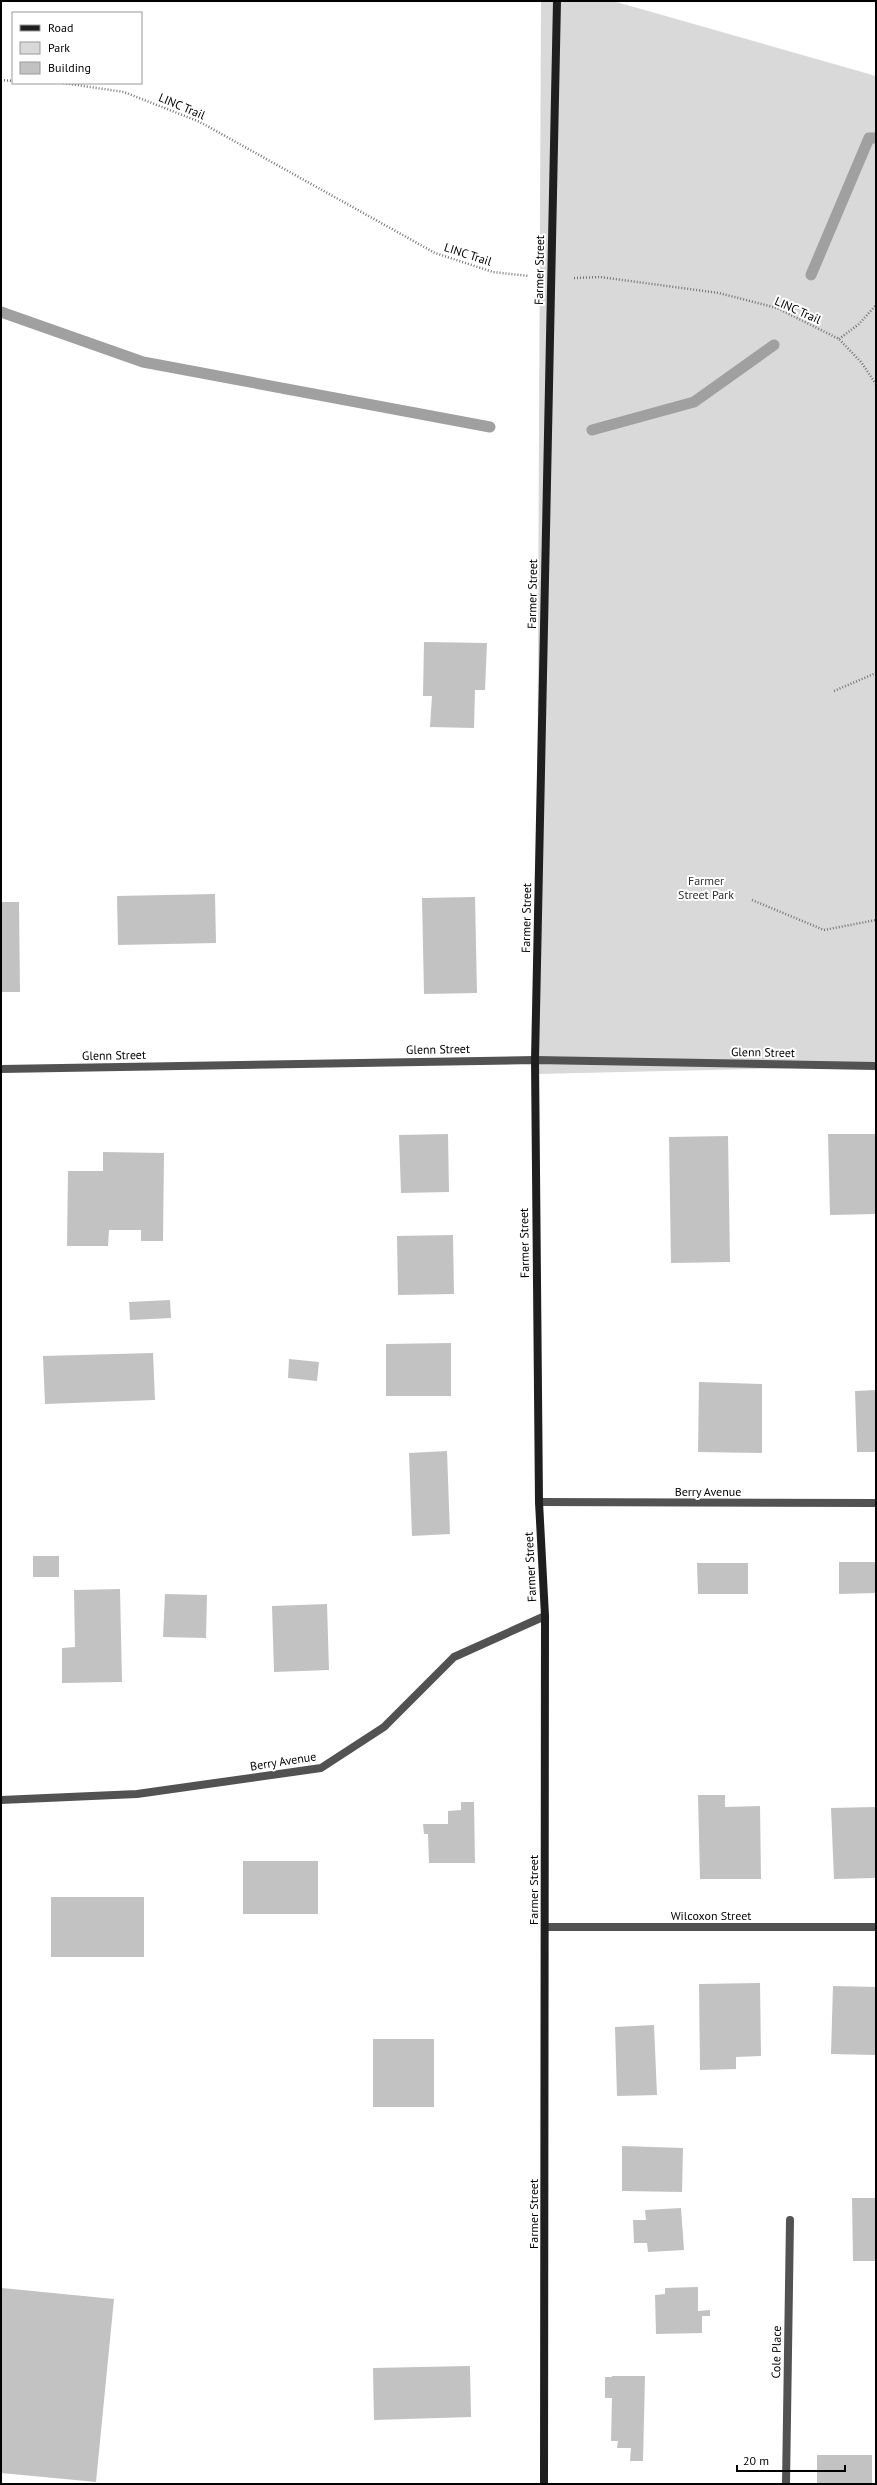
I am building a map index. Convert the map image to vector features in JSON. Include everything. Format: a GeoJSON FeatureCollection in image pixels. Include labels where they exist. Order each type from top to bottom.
{"type":"FeatureCollection","features":[{"type":"Feature","properties":{"kind":"street","name":"Farmer Street"},"geometry":{"type":"LineString","coordinates":[[544,2484],[546,1927],[545,1616],[539,1502],[535,1060],[557,1]]}},
{"type":"Feature","properties":{"kind":"street","name":"Glenn Street"},"geometry":{"type":"LineString","coordinates":[[1,1069],[535,1060],[876,1066]]}},
{"type":"Feature","properties":{"kind":"street","name":"Berry Avenue"},"geometry":{"type":"LineString","coordinates":[[539,1502],[876,1503]]}},
{"type":"Feature","properties":{"kind":"street","name":"Berry Avenue"},"geometry":{"type":"LineString","coordinates":[[1,1800],[137,1794],[321,1768],[384,1727],[454,1657],[545,1616]]}},
{"type":"Feature","properties":{"kind":"street","name":"Wilcoxon Street"},"geometry":{"type":"LineString","coordinates":[[546,1927],[876,1927]]}},
{"type":"Feature","properties":{"kind":"street","name":"Cole Place"},"geometry":{"type":"LineString","coordinates":[[786,2484],[790,2220]]}},
{"type":"Feature","properties":{"kind":"path"},"geometry":{"type":"LineString","coordinates":[[1,80],[12,81]]}},
{"type":"Feature","properties":{"kind":"path","name":"LINC Trail"},"geometry":{"type":"LineString","coordinates":[[70,84],[124,92],[200,122],[435,253],[493,272],[551,278],[600,277],[719,293],[777,308],[839,339],[861,362],[876,384]]}},
{"type":"Feature","properties":{"kind":"path"},"geometry":{"type":"LineString","coordinates":[[839,339],[859,324],[876,306]]}},
{"type":"Feature","properties":{"kind":"path"},"geometry":{"type":"LineString","coordinates":[[834,691],[876,673]]}},
{"type":"Feature","properties":{"kind":"path"},"geometry":{"type":"LineString","coordinates":[[752,900],[824,930],[876,920]]}},
{"type":"Feature","properties":{"kind":"green space","name":"Farmer Street Park"},"geometry":{"type":"Polygon","coordinates":[[[541,1],[613,1],[876,76],[876,1066],[536,1074],[541,1]]]}},
{"type":"Feature","properties":{"kind":"building"},"geometry":{"type":"Polygon","coordinates":[[[424,642],[487,643],[485,690],[475,690],[474,728],[430,727],[432,696],[423,696],[424,642]]]}},
{"type":"Feature","properties":{"kind":"building"},"geometry":{"type":"Polygon","coordinates":[[[215,894],[216,943],[118,945],[117,896],[215,894]]]}},
{"type":"Feature","properties":{"kind":"building"},"geometry":{"type":"Polygon","coordinates":[[[475,897],[477,993],[424,994],[422,898],[475,897]]]}},
{"type":"Feature","properties":{"kind":"building"},"geometry":{"type":"Polygon","coordinates":[[[1,902],[19,902],[20,992],[1,992],[1,902]]]}},
{"type":"Feature","properties":{"kind":"building"},"geometry":{"type":"Polygon","coordinates":[[[448,1134],[449,1192],[401,1193],[399,1135],[448,1134]]]}},
{"type":"Feature","properties":{"kind":"building"},"geometry":{"type":"Polygon","coordinates":[[[828,1134],[876,1134],[876,1214],[830,1215],[828,1134]]]}},
{"type":"Feature","properties":{"kind":"building"},"geometry":{"type":"Polygon","coordinates":[[[728,1136],[730,1262],[671,1263],[669,1137],[728,1136]]]}},
{"type":"Feature","properties":{"kind":"building"},"geometry":{"type":"Polygon","coordinates":[[[103,1152],[164,1153],[163,1241],[141,1241],[141,1230],[109,1230],[108,1246],[67,1246],[68,1171],[103,1171],[103,1152]]]}},
{"type":"Feature","properties":{"kind":"building"},"geometry":{"type":"Polygon","coordinates":[[[453,1235],[454,1294],[398,1295],[397,1236],[453,1235]]]}},
{"type":"Feature","properties":{"kind":"building"},"geometry":{"type":"Polygon","coordinates":[[[170,1300],[171,1318],[130,1320],[129,1302],[170,1300]]]}},
{"type":"Feature","properties":{"kind":"building"},"geometry":{"type":"Polygon","coordinates":[[[451,1343],[451,1396],[386,1396],[386,1344],[451,1343]]]}},
{"type":"Feature","properties":{"kind":"building"},"geometry":{"type":"Polygon","coordinates":[[[153,1353],[155,1400],[45,1404],[43,1356],[153,1353]]]}},
{"type":"Feature","properties":{"kind":"building"},"geometry":{"type":"Polygon","coordinates":[[[289,1359],[319,1362],[317,1381],[288,1378],[289,1359]]]}},
{"type":"Feature","properties":{"kind":"building"},"geometry":{"type":"Polygon","coordinates":[[[699,1382],[762,1384],[762,1453],[698,1452],[699,1382]]]}},
{"type":"Feature","properties":{"kind":"building"},"geometry":{"type":"Polygon","coordinates":[[[876,1390],[876,1452],[857,1452],[855,1391],[876,1390]]]}},
{"type":"Feature","properties":{"kind":"building"},"geometry":{"type":"Polygon","coordinates":[[[447,1451],[450,1534],[412,1536],[409,1453],[447,1451]]]}},
{"type":"Feature","properties":{"kind":"building"},"geometry":{"type":"Polygon","coordinates":[[[33,1556],[59,1556],[59,1577],[33,1577],[33,1556]]]}},
{"type":"Feature","properties":{"kind":"building"},"geometry":{"type":"Polygon","coordinates":[[[839,1562],[876,1562],[876,1593],[839,1594],[839,1562]]]}},
{"type":"Feature","properties":{"kind":"building"},"geometry":{"type":"Polygon","coordinates":[[[697,1563],[748,1563],[748,1594],[698,1594],[697,1563]]]}},
{"type":"Feature","properties":{"kind":"building"},"geometry":{"type":"Polygon","coordinates":[[[120,1589],[122,1682],[62,1683],[62,1648],[75,1647],[74,1590],[120,1589]]]}},
{"type":"Feature","properties":{"kind":"building"},"geometry":{"type":"Polygon","coordinates":[[[165,1594],[207,1595],[206,1638],[163,1637],[165,1594]]]}},
{"type":"Feature","properties":{"kind":"building"},"geometry":{"type":"Polygon","coordinates":[[[327,1604],[329,1670],[274,1672],[272,1606],[327,1604]]]}},
{"type":"Feature","properties":{"kind":"building"},"geometry":{"type":"Polygon","coordinates":[[[698,1795],[725,1795],[725,1807],[760,1806],[761,1879],[700,1879],[698,1795]]]}},
{"type":"Feature","properties":{"kind":"building"},"geometry":{"type":"Polygon","coordinates":[[[461,1802],[474,1802],[475,1863],[429,1863],[428,1834],[424,1834],[423,1824],[448,1824],[448,1811],[461,1810],[461,1802]]]}},
{"type":"Feature","properties":{"kind":"building"},"geometry":{"type":"Polygon","coordinates":[[[876,1807],[876,1878],[834,1879],[831,1808],[876,1807]]]}},
{"type":"Feature","properties":{"kind":"building"},"geometry":{"type":"Polygon","coordinates":[[[243,1861],[318,1861],[318,1914],[243,1914],[243,1861]]]}},
{"type":"Feature","properties":{"kind":"building"},"geometry":{"type":"Polygon","coordinates":[[[51,1897],[144,1897],[144,1957],[51,1957],[51,1897]]]}},
{"type":"Feature","properties":{"kind":"building"},"geometry":{"type":"Polygon","coordinates":[[[760,1983],[761,2056],[736,2057],[736,2069],[700,2070],[699,1984],[760,1983]]]}},
{"type":"Feature","properties":{"kind":"building"},"geometry":{"type":"Polygon","coordinates":[[[833,1986],[876,1987],[876,2055],[831,2054],[833,1986]]]}},
{"type":"Feature","properties":{"kind":"building"},"geometry":{"type":"Polygon","coordinates":[[[654,2025],[657,2095],[617,2096],[615,2027],[654,2025]]]}},
{"type":"Feature","properties":{"kind":"building"},"geometry":{"type":"Polygon","coordinates":[[[373,2039],[434,2039],[434,2107],[373,2107],[373,2039]]]}},
{"type":"Feature","properties":{"kind":"building"},"geometry":{"type":"Polygon","coordinates":[[[622,2146],[683,2148],[682,2192],[622,2191],[622,2146]]]}},
{"type":"Feature","properties":{"kind":"building"},"geometry":{"type":"Polygon","coordinates":[[[852,2198],[876,2198],[876,2261],[853,2261],[852,2198]]]}},
{"type":"Feature","properties":{"kind":"building"},"geometry":{"type":"Polygon","coordinates":[[[681,2208],[684,2250],[648,2252],[647,2243],[634,2243],[633,2220],[646,2220],[645,2210],[681,2208]]]}},
{"type":"Feature","properties":{"kind":"building"},"geometry":{"type":"Polygon","coordinates":[[[698,2287],[698,2311],[710,2310],[710,2316],[702,2316],[702,2333],[656,2334],[655,2295],[665,2294],[665,2288],[698,2287]]]}},
{"type":"Feature","properties":{"kind":"building"},"geometry":{"type":"Polygon","coordinates":[[[2,2288],[114,2299],[96,2482],[1,2473],[2,2288]]]}},
{"type":"Feature","properties":{"kind":"building"},"geometry":{"type":"Polygon","coordinates":[[[470,2366],[471,2417],[374,2420],[373,2368],[470,2366]]]}},
{"type":"Feature","properties":{"kind":"building"},"geometry":{"type":"Polygon","coordinates":[[[645,2376],[643,2461],[630,2461],[631,2448],[617,2448],[618,2441],[611,2441],[612,2398],[605,2398],[605,2377],[645,2376]]]}},
{"type":"Feature","properties":{"kind":"building"},"geometry":{"type":"Polygon","coordinates":[[[817,2455],[872,2455],[872,2484],[817,2484],[817,2455]]]}},
{"type":"Feature","properties":{"kind":"waterway"},"geometry":{"type":"LineString","coordinates":[[811,275],[869,138],[876,138]]}},
{"type":"Feature","properties":{"kind":"waterway"},"geometry":{"type":"LineString","coordinates":[[1,312],[143,362],[490,427]]}},
{"type":"Feature","properties":{"kind":"waterway"},"geometry":{"type":"LineString","coordinates":[[592,430],[694,402],[774,345]]}}]}
